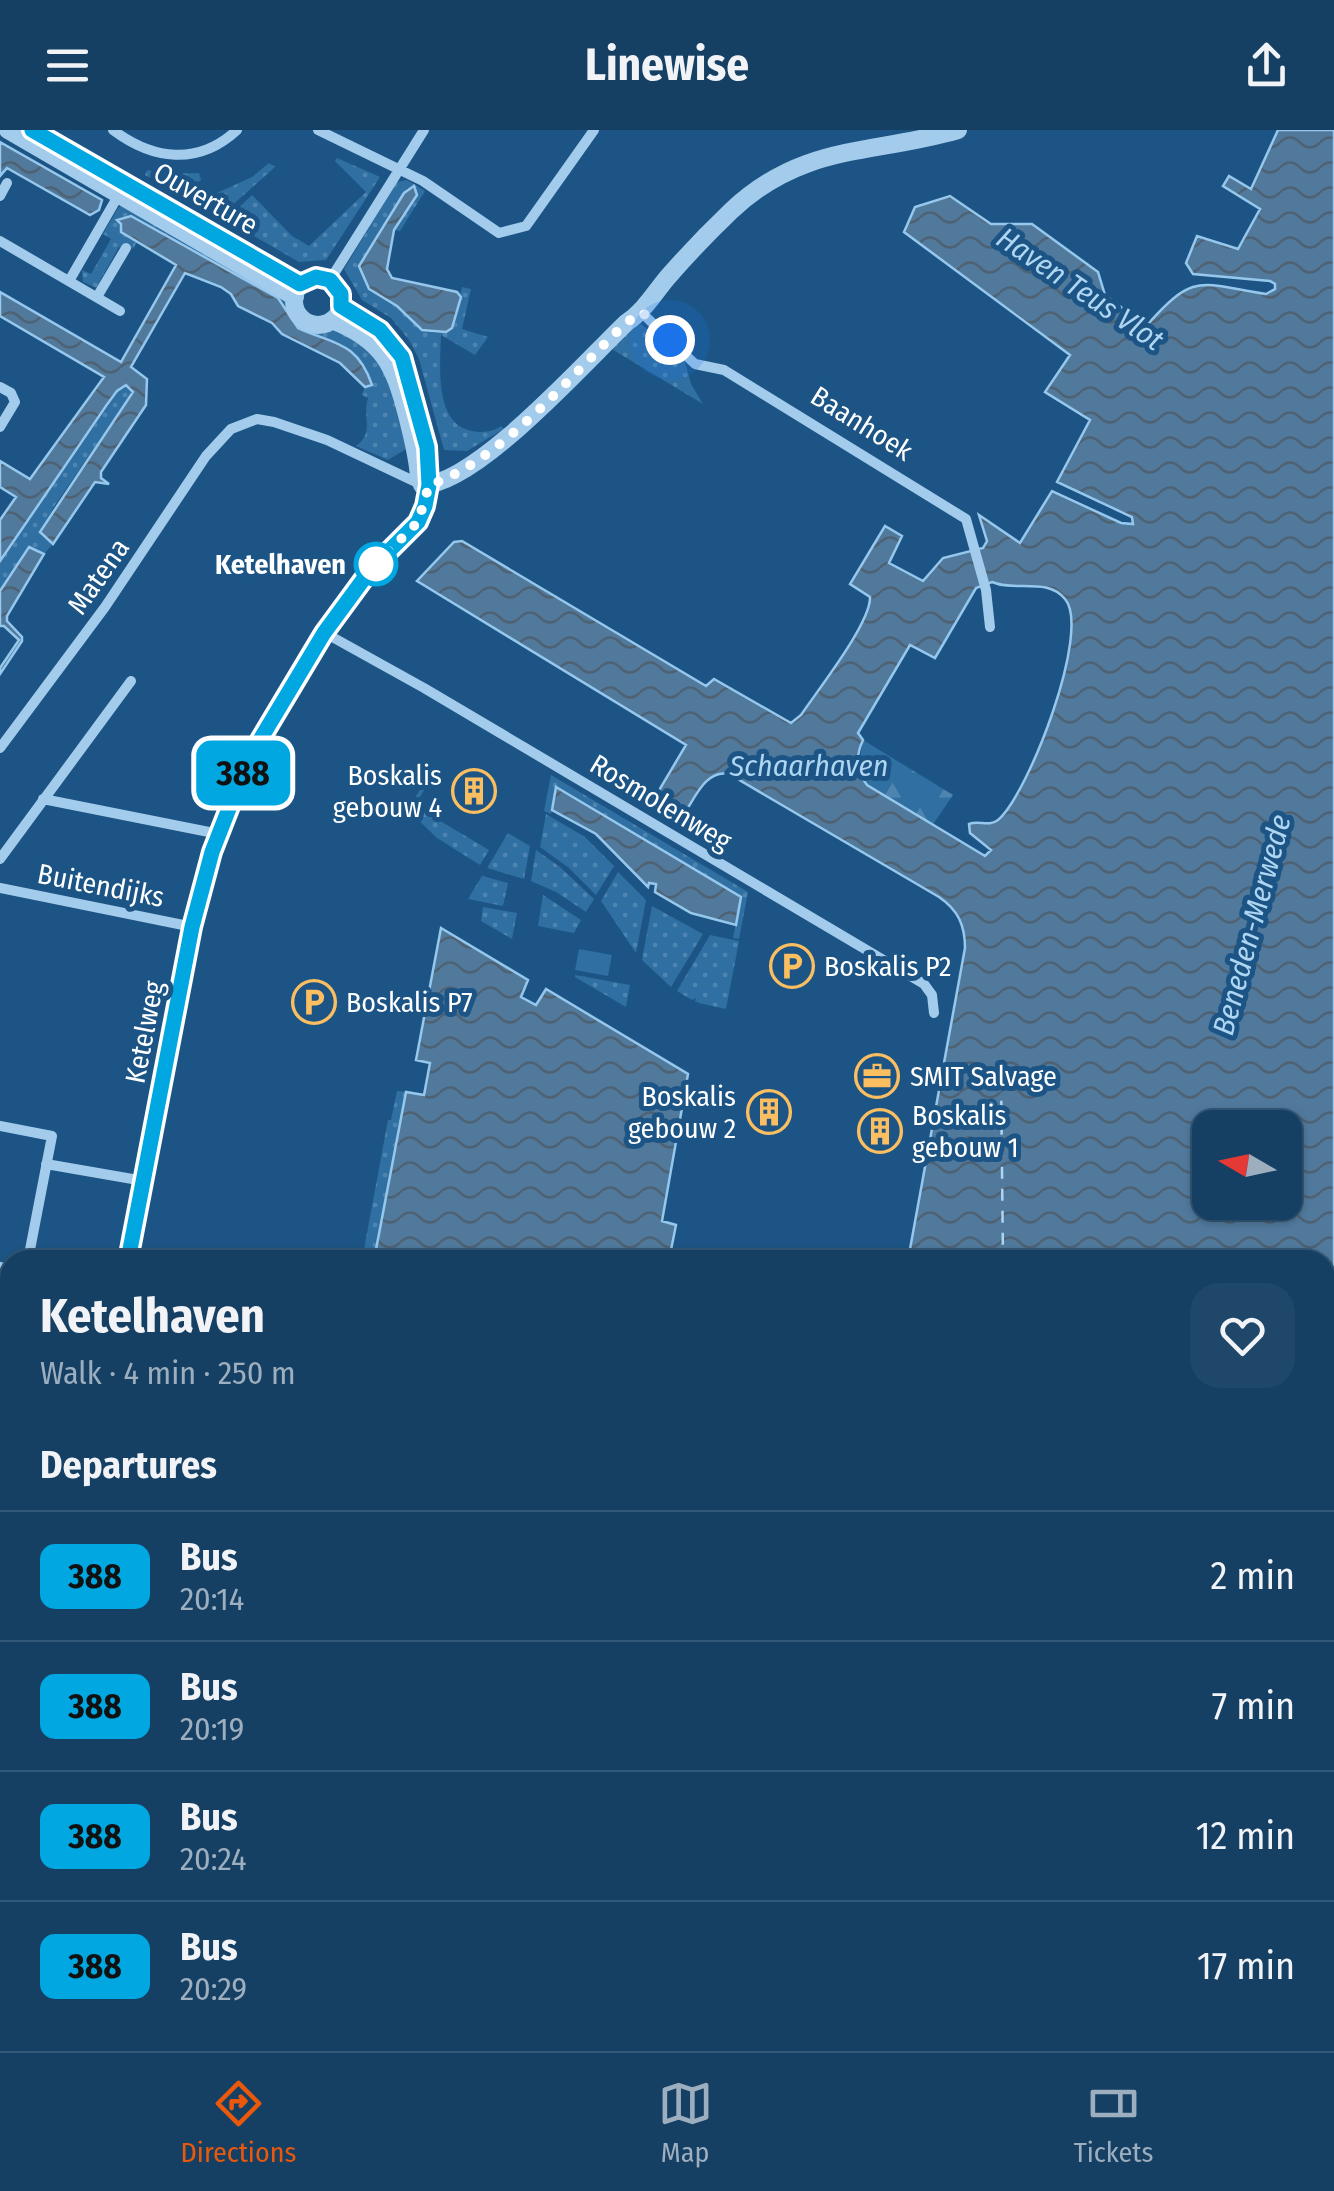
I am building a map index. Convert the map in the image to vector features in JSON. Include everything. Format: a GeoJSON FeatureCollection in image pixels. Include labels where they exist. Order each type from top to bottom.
{"type":"FeatureCollection","features":[{"type":"Feature","properties":{"kind":"street","name":"Ouverture"},"geometry":{"type":"LineString","coordinates":[[8,130],[122,189],[298,291]]}},
{"type":"Feature","properties":{"kind":"street","name":"Ouverture"},"geometry":{"type":"LineString","coordinates":[[32,130],[122,189]]}},
{"type":"Feature","properties":{"kind":"street"},"geometry":{"type":"LineString","coordinates":[[121,132],[144,150],[190,156],[237,130]]}},
{"type":"Feature","properties":{"kind":"street"},"geometry":{"type":"LineString","coordinates":[[318,130],[400,168],[498,232],[526,226],[594,130]]}},
{"type":"Feature","properties":{"kind":"street"},"geometry":{"type":"LineString","coordinates":[[330,280],[424,130]]}},
{"type":"Feature","properties":{"kind":"street"},"geometry":{"type":"LineString","coordinates":[[337,313],[380,330],[402,357],[427,447],[424,485],[446,480],[496,448],[642,312],[667,279],[730,212],[781,173],[846,150],[958,130]]}},
{"type":"Feature","properties":{"kind":"street"},"geometry":{"type":"LineString","coordinates":[[0,196],[8,183]]}},
{"type":"Feature","properties":{"kind":"street"},"geometry":{"type":"LineString","coordinates":[[70,281],[122,189]]}},
{"type":"Feature","properties":{"kind":"street"},"geometry":{"type":"LineString","coordinates":[[0,241],[120,311]]}},
{"type":"Feature","properties":{"kind":"street"},"geometry":{"type":"LineString","coordinates":[[97,297],[126,248]]}},
{"type":"Feature","properties":{"kind":"street"},"geometry":{"type":"LineString","coordinates":[[316,277],[330,280],[341,294],[337,313],[319,324],[306,321],[297,311],[298,291],[316,277]]}},
{"type":"Feature","properties":{"kind":"street","name":"Baanhoek"},"geometry":{"type":"LineString","coordinates":[[642,312],[694,364],[724,370],[966,520],[986,590],[990,627]]}},
{"type":"Feature","properties":{"kind":"street"},"geometry":{"type":"LineString","coordinates":[[0,387],[11,393],[16,402],[0,427]]}},
{"type":"Feature","properties":{"kind":"street","name":"Matena"},"geometry":{"type":"LineString","coordinates":[[0,748],[105,607],[206,456],[231,429],[258,419],[274,422],[327,440],[424,485]]}},
{"type":"Feature","properties":{"kind":"street","name":"Ketelweg"},"geometry":{"type":"LineString","coordinates":[[130,1250],[192,927],[219,834],[248,760],[324,633],[371,569],[406,532],[424,485]]}},
{"type":"Feature","properties":{"kind":"street","name":"Rosmolenweg"},"geometry":{"type":"LineString","coordinates":[[324,633],[424,688],[924,984],[932,994],[934,1013]]}},
{"type":"Feature","properties":{"kind":"street","name":"Buitendijks"},"geometry":{"type":"LineString","coordinates":[[0,860],[131,681]]}},
{"type":"Feature","properties":{"kind":"street"},"geometry":{"type":"LineString","coordinates":[[44,799],[219,834]]}},
{"type":"Feature","properties":{"kind":"street","name":"Buitendijks"},"geometry":{"type":"LineString","coordinates":[[0,888],[192,927]]}},
{"type":"Feature","properties":{"kind":"street"},"geometry":{"type":"LineString","coordinates":[[0,1126],[52,1136],[30,1250]]}},
{"type":"Feature","properties":{"kind":"street"},"geometry":{"type":"LineString","coordinates":[[46,1164],[144,1181]]}},
{"type":"Feature","properties":{"kind":"green space"},"geometry":{"type":"Polygon","coordinates":[[[337,158],[380,177],[326,260],[299,262],[226,220],[252,195],[292,236],[309,246],[366,192],[335,161],[337,158]]]}},
{"type":"Feature","properties":{"kind":"green space"},"geometry":{"type":"Polygon","coordinates":[[[269,163],[275,167],[221,215],[145,175],[147,170],[199,173],[198,182],[206,198],[252,177],[269,163]]]}},
{"type":"Feature","properties":{"kind":"green space"},"geometry":{"type":"Polygon","coordinates":[[[121,170],[290,267],[286,272],[117,176],[121,170]]]}},
{"type":"Feature","properties":{"kind":"green space"},"geometry":{"type":"Polygon","coordinates":[[[407,180],[425,191],[400,231],[394,230],[417,195],[407,188],[359,267],[369,289],[397,306],[422,330],[435,333],[452,328],[462,287],[471,289],[462,329],[488,337],[475,355],[441,335],[445,406],[460,426],[472,431],[491,431],[501,426],[504,429],[467,451],[444,450],[419,359],[409,340],[391,318],[362,300],[344,269],[397,182],[407,180]]]}},
{"type":"Feature","properties":{"kind":"green space"},"geometry":{"type":"Polygon","coordinates":[[[125,202],[289,298],[304,322],[332,325],[382,359],[411,446],[388,460],[356,446],[367,430],[368,398],[362,395],[365,387],[372,384],[350,352],[298,326],[283,303],[131,216],[121,223],[121,232],[137,242],[133,249],[119,247],[99,289],[83,282],[82,270],[91,274],[111,239],[103,234],[125,202]]]}},
{"type":"Feature","properties":{"kind":"green space"},"geometry":{"type":"Polygon","coordinates":[[[641,324],[685,362],[691,384],[703,404],[605,345],[630,326],[641,324]]]}},
{"type":"Feature","properties":{"kind":"green space"},"geometry":{"type":"Polygon","coordinates":[[[122,386],[133,392],[53,508],[42,536],[53,544],[44,554],[29,547],[0,591],[0,561],[122,386]]]}},
{"type":"Feature","properties":{"kind":"green space"},"geometry":{"type":"Polygon","coordinates":[[[863,740],[953,795],[932,826],[867,785],[858,769],[863,740]]]}},
{"type":"Feature","properties":{"kind":"green space"},"geometry":{"type":"Polygon","coordinates":[[[551,775],[748,892],[739,939],[733,938],[741,897],[557,788],[551,814],[544,811],[551,775]]]}},
{"type":"Feature","properties":{"kind":"green space"},"geometry":{"type":"Polygon","coordinates":[[[425,781],[428,783],[415,806],[489,850],[480,865],[437,838],[408,810],[425,781]]]}},
{"type":"Feature","properties":{"kind":"green space"},"geometry":{"type":"Polygon","coordinates":[[[546,814],[585,837],[614,866],[596,895],[540,847],[546,814]]]}},
{"type":"Feature","properties":{"kind":"green space"},"geometry":{"type":"Polygon","coordinates":[[[508,833],[530,846],[524,879],[487,868],[508,833]]]}},
{"type":"Feature","properties":{"kind":"green space"},"geometry":{"type":"Polygon","coordinates":[[[536,850],[594,899],[586,912],[531,881],[536,850]]]}},
{"type":"Feature","properties":{"kind":"green space"},"geometry":{"type":"Polygon","coordinates":[[[618,872],[646,900],[636,953],[601,901],[618,872]]]}},
{"type":"Feature","properties":{"kind":"green space"},"geometry":{"type":"Polygon","coordinates":[[[482,876],[508,883],[503,906],[468,899],[482,876]]]}},
{"type":"Feature","properties":{"kind":"green space"},"geometry":{"type":"Polygon","coordinates":[[[543,895],[581,920],[574,933],[538,926],[543,895]]]}},
{"type":"Feature","properties":{"kind":"green space"},"geometry":{"type":"Polygon","coordinates":[[[652,906],[703,934],[671,987],[642,960],[652,906]]]}},
{"type":"Feature","properties":{"kind":"green space"},"geometry":{"type":"Polygon","coordinates":[[[483,907],[517,913],[512,939],[481,921],[483,907]]]}},
{"type":"Feature","properties":{"kind":"green space"},"geometry":{"type":"Polygon","coordinates":[[[710,935],[739,941],[726,1009],[699,1003],[677,991],[710,935]]]}},
{"type":"Feature","properties":{"kind":"green space"},"geometry":{"type":"Polygon","coordinates":[[[579,949],[612,955],[608,976],[575,970],[579,949]]]}},
{"type":"Feature","properties":{"kind":"green space"},"geometry":{"type":"Polygon","coordinates":[[[575,977],[630,985],[626,1007],[575,977]]]}},
{"type":"Feature","properties":{"kind":"green space"},"geometry":{"type":"Polygon","coordinates":[[[397,1091],[406,1092],[376,1250],[364,1250],[388,1120],[397,1091]]]}},
{"type":"Feature","properties":{"kind":"water"},"geometry":{"type":"Polygon","coordinates":[[[1278,130],[1334,130],[1334,1250],[910,1250],[965,948],[964,932],[956,913],[939,897],[729,774],[708,780],[684,814],[655,797],[686,745],[417,581],[454,542],[462,541],[706,686],[714,679],[791,723],[801,715],[862,623],[870,597],[850,584],[885,526],[902,536],[889,563],[923,581],[943,558],[983,548],[987,541],[979,515],[1020,543],[1052,491],[1121,523],[1133,524],[1132,517],[1057,482],[1090,420],[1045,392],[1070,355],[904,232],[915,207],[950,196],[991,224],[1032,224],[1098,272],[1105,295],[1148,324],[1177,296],[1200,285],[1266,294],[1275,289],[1270,281],[1193,274],[1186,263],[1197,236],[1238,249],[1260,209],[1223,186],[1229,176],[1251,189],[1278,130]],[[992,582],[976,588],[935,658],[910,645],[858,733],[863,740],[859,769],[867,785],[985,856],[991,850],[970,833],[969,824],[998,820],[1011,805],[1040,747],[1064,676],[1071,616],[1058,592],[992,582]]]}},
{"type":"Feature","properties":{"kind":"water"},"geometry":{"type":"Polygon","coordinates":[[[0,142],[102,200],[99,210],[90,215],[7,168],[0,176],[0,142]]]}},
{"type":"Feature","properties":{"kind":"water"},"geometry":{"type":"Polygon","coordinates":[[[414,186],[417,195],[394,230],[387,269],[392,278],[457,292],[461,297],[452,328],[446,332],[422,330],[397,306],[369,289],[359,266],[404,193],[414,186]]]}},
{"type":"Feature","properties":{"kind":"water"},"geometry":{"type":"Polygon","coordinates":[[[131,216],[278,298],[298,328],[351,352],[372,385],[365,387],[340,363],[238,306],[221,287],[185,273],[131,367],[147,379],[146,405],[101,472],[101,478],[109,484],[95,482],[53,544],[40,532],[133,392],[126,385],[106,406],[0,561],[0,520],[16,497],[0,487],[0,461],[30,479],[104,377],[0,316],[0,292],[121,362],[176,265],[121,232],[117,220],[131,216]]]}},
{"type":"Feature","properties":{"kind":"water"},"geometry":{"type":"Polygon","coordinates":[[[29,547],[44,554],[7,616],[22,641],[0,674],[19,640],[0,626],[0,591],[29,547]]]}},
{"type":"Feature","properties":{"kind":"water"},"geometry":{"type":"Polygon","coordinates":[[[556,787],[741,897],[736,925],[691,913],[655,892],[656,884],[649,883],[648,887],[596,834],[552,810],[556,787]]]}},
{"type":"Feature","properties":{"kind":"water"},"geometry":{"type":"Polygon","coordinates":[[[441,928],[528,980],[521,997],[536,1005],[546,989],[688,1074],[662,1221],[676,1225],[671,1250],[376,1250],[406,1092],[424,1095],[430,1063],[416,1060],[441,928]]]}},
{"type":"Feature","properties":{"kind":"ferry route"},"geometry":{"type":"LineString","coordinates":[[984,1071],[1001,1074],[1003,1250]]}},
{"type":"Feature","properties":{"kind":"bus line","name":"388"},"geometry":{"type":"LineString","coordinates":[[32,130],[300,284],[316,277],[330,280],[341,294],[341,306],[380,330],[402,357],[412,381],[429,460],[429,485],[418,522],[371,569],[284,697],[248,760],[212,852],[192,927],[130,1250]]}},
{"type":"Feature","properties":{"kind":"place","name":"Ketelhaven"},"geometry":{"type":"Point","coordinates":[376,564]}},
{"type":"Feature","properties":{"kind":"place","name":"Boskalis gebouw 4"},"geometry":{"type":"Point","coordinates":[474,791]}},
{"type":"Feature","properties":{"kind":"place","name":"Boskalis P2"},"geometry":{"type":"Point","coordinates":[792,966]}},
{"type":"Feature","properties":{"kind":"place","name":"Boskalis P7"},"geometry":{"type":"Point","coordinates":[314,1002]}},
{"type":"Feature","properties":{"kind":"place","name":"SMIT Salvage"},"geometry":{"type":"Point","coordinates":[877,1076]}},
{"type":"Feature","properties":{"kind":"place","name":"Boskalis gebouw 2"},"geometry":{"type":"Point","coordinates":[769,1112]}},
{"type":"Feature","properties":{"kind":"place","name":"Boskalis gebouw 1"},"geometry":{"type":"Point","coordinates":[880,1131]}},
{"type":"Feature","properties":{"kind":"route"},"geometry":{"type":"LineString","coordinates":[[376,564],[418,522],[429,485],[446,480],[496,448],[626,323],[642,312],[670,340]]}},
{"type":"Feature","properties":{"kind":"water label","name":"Haven Teus Vlot"},"geometry":{"type":"Point","coordinates":[1080,289]}},
{"type":"Feature","properties":{"kind":"water label","name":"Schaarhaven"},"geometry":{"type":"Point","coordinates":[809,766]}},
{"type":"Feature","properties":{"kind":"water label","name":"Beneden-Merwede"},"geometry":{"type":"Point","coordinates":[1252,925]}}]}
